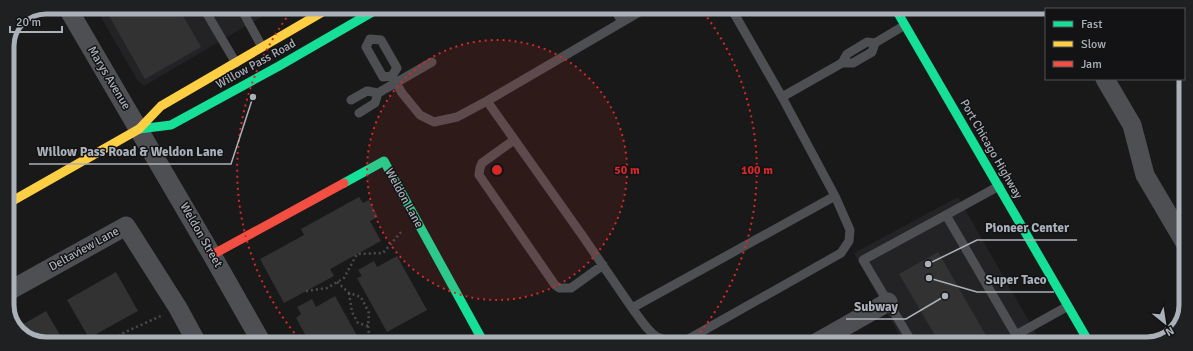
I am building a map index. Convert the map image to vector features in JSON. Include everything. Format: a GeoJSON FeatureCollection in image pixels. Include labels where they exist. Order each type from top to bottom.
{"type":"FeatureCollection","features":[{"type":"Feature","properties":{"kind":"street","name":"Marys Avenue"},"geometry":{"type":"LineString","coordinates":[[71,14],[139,129]]}},
{"type":"Feature","properties":{"kind":"street","name":"Willow Pass Road"},"geometry":{"type":"LineString","coordinates":[[14,200],[139,129],[162,106],[319,14]]}},
{"type":"Feature","properties":{"kind":"street","name":"Willow Pass Road"},"geometry":{"type":"LineString","coordinates":[[139,129],[171,125],[272,70],[365,29],[376,14]]}},
{"type":"Feature","properties":{"kind":"street","name":"Port Chicago Highway"},"geometry":{"type":"LineString","coordinates":[[899,14],[1086,337]]}},
{"type":"Feature","properties":{"kind":"street"},"geometry":{"type":"LineString","coordinates":[[1107,80],[1132,125],[1145,175],[1179,233]]}},
{"type":"Feature","properties":{"kind":"street","name":"Weldon Street"},"geometry":{"type":"LineString","coordinates":[[139,129],[259,337]]}},
{"type":"Feature","properties":{"kind":"street","name":"Weldon Lane"},"geometry":{"type":"LineString","coordinates":[[212,255],[384,160],[481,337]]}},
{"type":"Feature","properties":{"kind":"street","name":"Deltaview Lane"},"geometry":{"type":"LineString","coordinates":[[14,288],[126,226],[178,308],[194,337]]}},
{"type":"Feature","properties":{"kind":"street"},"geometry":{"type":"LineString","coordinates":[[826,337],[888,302]]}},
{"type":"Feature","properties":{"kind":"lane"},"geometry":{"type":"LineString","coordinates":[[208,14],[236,63]]}},
{"type":"Feature","properties":{"kind":"lane"},"geometry":{"type":"LineString","coordinates":[[244,14],[262,47]]}},
{"type":"Feature","properties":{"kind":"lane"},"geometry":{"type":"LineString","coordinates":[[617,14],[622,22]]}},
{"type":"Feature","properties":{"kind":"lane"},"geometry":{"type":"LineString","coordinates":[[365,29],[381,40],[397,68],[394,79],[402,93],[420,115],[434,122],[457,117],[487,102],[636,14]]}},
{"type":"Feature","properties":{"kind":"lane"},"geometry":{"type":"LineString","coordinates":[[692,337],[841,253],[849,241],[850,230],[835,196],[782,97],[734,14]]}},
{"type":"Feature","properties":{"kind":"lane"},"geometry":{"type":"LineString","coordinates":[[782,97],[842,63],[854,63],[872,52],[875,43],[905,25]]}},
{"type":"Feature","properties":{"kind":"lane"},"geometry":{"type":"LineString","coordinates":[[365,29],[366,47],[382,77],[394,79]]}},
{"type":"Feature","properties":{"kind":"lane"},"geometry":{"type":"LineString","coordinates":[[359,113],[375,103],[378,93],[394,79],[432,62]]}},
{"type":"Feature","properties":{"kind":"lane"},"geometry":{"type":"LineString","coordinates":[[351,100],[367,91],[378,93]]}},
{"type":"Feature","properties":{"kind":"lane"},"geometry":{"type":"LineString","coordinates":[[487,102],[632,308],[652,334],[657,337]]}},
{"type":"Feature","properties":{"kind":"lane"},"geometry":{"type":"LineString","coordinates":[[514,140],[482,163],[479,175],[555,285],[559,288],[571,288],[603,266]]}},
{"type":"Feature","properties":{"kind":"lane"},"geometry":{"type":"LineString","coordinates":[[909,337],[863,260],[999,186]]}},
{"type":"Feature","properties":{"kind":"lane"},"geometry":{"type":"LineString","coordinates":[[632,308],[835,196]]}},
{"type":"Feature","properties":{"kind":"lane"},"geometry":{"type":"LineString","coordinates":[[946,215],[1016,335],[1068,306]]}},
{"type":"Feature","properties":{"kind":"path"},"geometry":{"type":"LineString","coordinates":[[306,291],[327,288],[344,278],[357,254],[383,253],[414,216]]}},
{"type":"Feature","properties":{"kind":"path"},"geometry":{"type":"LineString","coordinates":[[338,282],[348,293],[352,312],[358,323],[368,326]]}},
{"type":"Feature","properties":{"kind":"path"},"geometry":{"type":"LineString","coordinates":[[348,293],[361,297],[369,313],[369,337]]}},
{"type":"Feature","properties":{"kind":"path"},"geometry":{"type":"LineString","coordinates":[[118,337],[121,334],[178,308]]}},
{"type":"Feature","properties":{"kind":"shaded area"},"geometry":{"type":"Polygon","coordinates":[[[99,14],[266,14],[144,86],[138,81],[99,14]]]}},
{"type":"Feature","properties":{"kind":"shaded area"},"geometry":{"type":"Polygon","coordinates":[[[958,197],[1038,337],[900,337],[854,253],[958,197]]]}},
{"type":"Feature","properties":{"kind":"building"},"geometry":{"type":"Polygon","coordinates":[[[108,14],[182,14],[201,47],[145,79],[108,14]]]}},
{"type":"Feature","properties":{"kind":"building"},"geometry":{"type":"Polygon","coordinates":[[[359,197],[363,203],[369,200],[378,217],[370,221],[381,241],[330,269],[334,276],[284,303],[260,259],[304,235],[301,229],[359,197]]]}},
{"type":"Feature","properties":{"kind":"building"},"geometry":{"type":"Polygon","coordinates":[[[938,252],[987,337],[936,337],[899,274],[938,252]]]}},
{"type":"Feature","properties":{"kind":"building"},"geometry":{"type":"Polygon","coordinates":[[[397,256],[427,310],[387,332],[357,278],[362,276],[358,270],[374,261],[377,267],[397,256]]]}},
{"type":"Feature","properties":{"kind":"building"},"geometry":{"type":"Polygon","coordinates":[[[116,272],[138,311],[88,337],[67,300],[116,272]]]}},
{"type":"Feature","properties":{"kind":"building"},"geometry":{"type":"Polygon","coordinates":[[[335,296],[358,337],[307,337],[296,318],[301,314],[297,307],[312,299],[316,307],[335,296]]]}},
{"type":"Feature","properties":{"kind":"building"},"geometry":{"type":"Polygon","coordinates":[[[46,311],[60,335],[56,337],[38,336],[28,332],[22,325],[46,311]]]}},
{"type":"Feature","properties":{"kind":"traffic: fast"},"geometry":{"type":"LineString","coordinates":[[139,129],[171,125],[279,66],[369,14]]}},
{"type":"Feature","properties":{"kind":"traffic: fast"},"geometry":{"type":"LineString","coordinates":[[898,14],[1086,337]]}},
{"type":"Feature","properties":{"kind":"traffic: fast"},"geometry":{"type":"LineString","coordinates":[[344,183],[384,161],[481,337]]}},
{"type":"Feature","properties":{"kind":"traffic: slow"},"geometry":{"type":"LineString","coordinates":[[14,200],[139,129],[161,106],[319,14]]}},
{"type":"Feature","properties":{"kind":"traffic: jam"},"geometry":{"type":"LineString","coordinates":[[212,255],[344,183]]}},
{"type":"Feature","properties":{"kind":"place","name":"Willow Pass Road & Weldon Lane"},"geometry":{"type":"Point","coordinates":[253,97]}},
{"type":"Feature","properties":{"kind":"place","name":"Pioneer Center"},"geometry":{"type":"Point","coordinates":[928,264]}},
{"type":"Feature","properties":{"kind":"place","name":"Super Taco"},"geometry":{"type":"Point","coordinates":[929,278]}},
{"type":"Feature","properties":{"kind":"place","name":"Subway"},"geometry":{"type":"Point","coordinates":[945,296]}}]}
